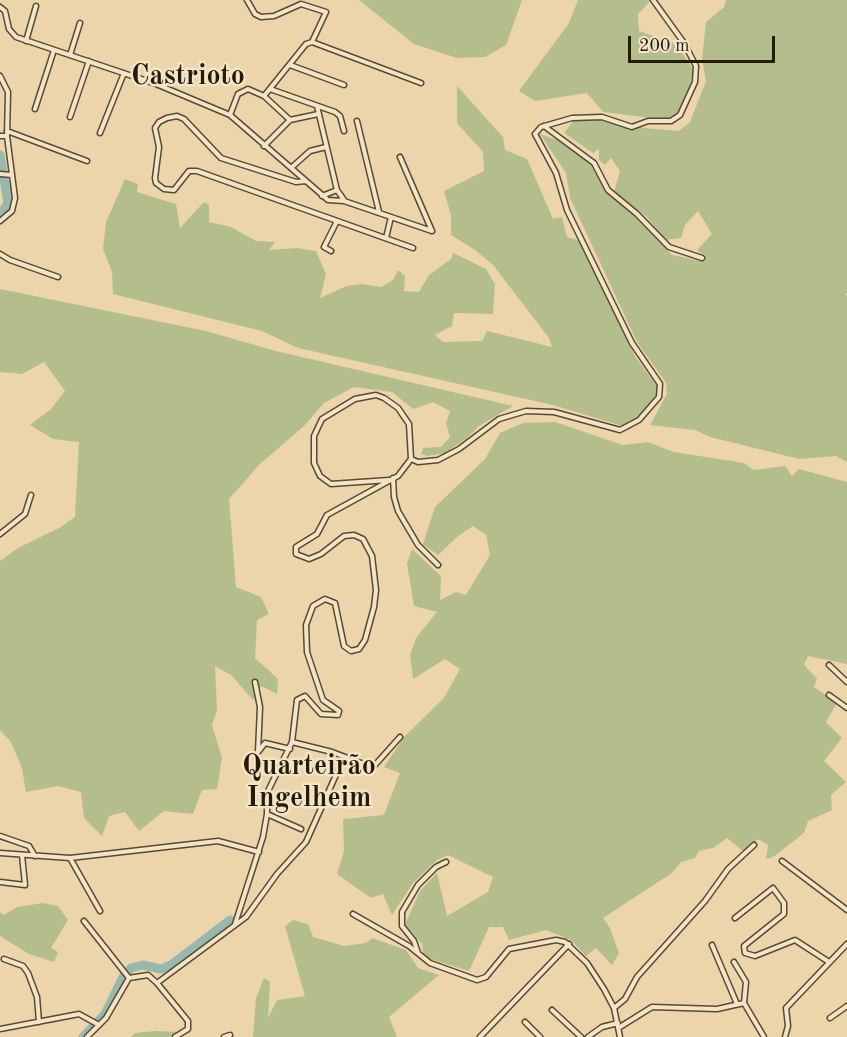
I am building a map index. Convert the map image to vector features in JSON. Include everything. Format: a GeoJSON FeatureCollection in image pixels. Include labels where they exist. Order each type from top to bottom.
{"type":"FeatureCollection","features":[{"type":"Feature","properties":{"kind":"street"},"geometry":{"type":"LineString","coordinates":[[247,0],[255,14],[261,17],[274,16],[302,4],[326,12],[312,42]]}},
{"type":"Feature","properties":{"kind":"street"},"geometry":{"type":"LineString","coordinates":[[411,459],[418,462],[438,460],[459,449],[499,419],[526,411],[554,412],[620,430],[639,420],[661,393],[658,381],[633,343],[567,210],[551,164],[536,140],[537,130],[563,119],[595,117],[632,127],[648,121],[671,121],[682,113],[695,82],[696,66],[689,51],[652,0]]}},
{"type":"Feature","properties":{"kind":"street"},"geometry":{"type":"LineString","coordinates":[[26,41],[36,6]]}},
{"type":"Feature","properties":{"kind":"street"},"geometry":{"type":"LineString","coordinates":[[0,8],[5,11],[10,32],[26,41],[124,73],[230,115],[322,196],[334,202],[344,201],[432,231],[400,157]]}},
{"type":"Feature","properties":{"kind":"street"},"geometry":{"type":"LineString","coordinates":[[70,55],[80,23]]}},
{"type":"Feature","properties":{"kind":"street"},"geometry":{"type":"LineString","coordinates":[[264,96],[306,44],[312,42],[421,83]]}},
{"type":"Feature","properties":{"kind":"street"},"geometry":{"type":"LineString","coordinates":[[35,109],[54,50]]}},
{"type":"Feature","properties":{"kind":"street"},"geometry":{"type":"LineString","coordinates":[[70,117],[89,61]]}},
{"type":"Feature","properties":{"kind":"street"},"geometry":{"type":"LineString","coordinates":[[290,65],[344,85]]}},
{"type":"Feature","properties":{"kind":"street"},"geometry":{"type":"LineString","coordinates":[[100,133],[124,73]]}},
{"type":"Feature","properties":{"kind":"street"},"geometry":{"type":"LineString","coordinates":[[0,76],[8,92],[4,135],[14,206],[10,214],[0,221]]}},
{"type":"Feature","properties":{"kind":"street"},"geometry":{"type":"LineString","coordinates":[[270,89],[338,114],[344,132]]}},
{"type":"Feature","properties":{"kind":"street"},"geometry":{"type":"LineString","coordinates":[[230,115],[242,90],[252,90],[264,96],[290,120]]}},
{"type":"Feature","properties":{"kind":"street"},"geometry":{"type":"LineString","coordinates":[[316,106],[337,190],[344,201]]}},
{"type":"Feature","properties":{"kind":"street"},"geometry":{"type":"LineString","coordinates":[[264,146],[290,120],[318,114]]}},
{"type":"Feature","properties":{"kind":"street"},"geometry":{"type":"LineString","coordinates":[[306,182],[296,182],[221,159],[191,124],[177,117],[159,122],[155,128],[159,147],[155,170],[156,183],[168,190],[174,190],[189,171],[197,171],[413,248]]}},
{"type":"Feature","properties":{"kind":"street"},"geometry":{"type":"LineString","coordinates":[[357,121],[379,212]]}},
{"type":"Feature","properties":{"kind":"street"},"geometry":{"type":"LineString","coordinates":[[544,126],[594,163],[608,190],[637,214],[669,247],[702,258]]}},
{"type":"Feature","properties":{"kind":"street"},"geometry":{"type":"LineString","coordinates":[[4,135],[87,161]]}},
{"type":"Feature","properties":{"kind":"street"},"geometry":{"type":"LineString","coordinates":[[291,168],[310,151],[326,147]]}},
{"type":"Feature","properties":{"kind":"street"},"geometry":{"type":"LineString","coordinates":[[1,174],[10,175]]}},
{"type":"Feature","properties":{"kind":"street"},"geometry":{"type":"LineString","coordinates":[[322,196],[337,190]]}},
{"type":"Feature","properties":{"kind":"street"},"geometry":{"type":"LineString","coordinates":[[386,238],[391,217]]}},
{"type":"Feature","properties":{"kind":"street"},"geometry":{"type":"LineString","coordinates":[[331,251],[324,247],[337,221]]}},
{"type":"Feature","properties":{"kind":"street"},"geometry":{"type":"LineString","coordinates":[[0,254],[10,260],[58,277]]}},
{"type":"Feature","properties":{"kind":"street"},"geometry":{"type":"LineString","coordinates":[[235,924],[260,852],[267,814],[265,801],[270,784],[292,742],[298,698],[305,696],[315,709],[324,715],[336,716],[339,713],[323,700],[307,652],[306,625],[314,606],[326,599],[336,603],[344,646],[348,651],[356,651],[365,640],[376,590],[372,556],[367,545],[359,537],[344,536],[321,554],[309,559],[296,554],[296,547],[317,534],[321,522],[333,510],[391,479],[402,472],[411,459],[409,424],[398,408],[384,398],[376,395],[356,399],[322,419],[314,436],[314,464],[324,480],[331,484],[345,484],[391,479]]}},
{"type":"Feature","properties":{"kind":"street"},"geometry":{"type":"LineString","coordinates":[[391,479],[398,511],[418,545],[438,565]]}},
{"type":"Feature","properties":{"kind":"street"},"geometry":{"type":"LineString","coordinates":[[0,534],[25,514],[31,495]]}},
{"type":"Feature","properties":{"kind":"street"},"geometry":{"type":"LineString","coordinates":[[829,665],[847,682]]}},
{"type":"Feature","properties":{"kind":"street"},"geometry":{"type":"LineString","coordinates":[[255,682],[260,707],[258,752],[265,742],[290,749]]}},
{"type":"Feature","properties":{"kind":"street"},"geometry":{"type":"LineString","coordinates":[[829,695],[847,708]]}},
{"type":"Feature","properties":{"kind":"street"},"geometry":{"type":"LineString","coordinates":[[292,742],[344,757],[364,766],[375,765],[400,736]]}},
{"type":"Feature","properties":{"kind":"street"},"geometry":{"type":"LineString","coordinates":[[157,983],[246,917],[277,873],[306,842],[344,757]]}},
{"type":"Feature","properties":{"kind":"street"},"geometry":{"type":"LineString","coordinates":[[267,814],[301,829]]}},
{"type":"Feature","properties":{"kind":"street"},"geometry":{"type":"LineString","coordinates":[[0,836],[29,846],[36,856]]}},
{"type":"Feature","properties":{"kind":"street"},"geometry":{"type":"LineString","coordinates":[[0,853],[70,858],[218,841],[260,852]]}},
{"type":"Feature","properties":{"kind":"street"},"geometry":{"type":"LineString","coordinates":[[614,1008],[625,999],[637,977],[705,901],[728,869],[754,845]]}},
{"type":"Feature","properties":{"kind":"street"},"geometry":{"type":"LineString","coordinates":[[0,882],[25,885],[22,855]]}},
{"type":"Feature","properties":{"kind":"street"},"geometry":{"type":"LineString","coordinates":[[70,858],[100,911]]}},
{"type":"Feature","properties":{"kind":"street"},"geometry":{"type":"LineString","coordinates":[[782,861],[847,910]]}},
{"type":"Feature","properties":{"kind":"street"},"geometry":{"type":"LineString","coordinates":[[418,954],[414,940],[402,926],[402,912],[417,885],[436,867],[446,862]]}},
{"type":"Feature","properties":{"kind":"street"},"geometry":{"type":"LineString","coordinates":[[735,918],[773,888],[784,903],[784,914],[744,946],[745,953],[756,956],[795,940],[829,962]]}},
{"type":"Feature","properties":{"kind":"street"},"geometry":{"type":"LineString","coordinates":[[352,914],[430,963],[482,980],[509,949],[556,940],[569,944],[587,963],[614,1008],[620,1037]]}},
{"type":"Feature","properties":{"kind":"street"},"geometry":{"type":"LineString","coordinates":[[84,921],[129,978]]}},
{"type":"Feature","properties":{"kind":"street"},"geometry":{"type":"LineString","coordinates":[[480,1037],[569,944]]}},
{"type":"Feature","properties":{"kind":"street"},"geometry":{"type":"LineString","coordinates":[[785,1037],[788,1026],[786,1008],[847,944]]}},
{"type":"Feature","properties":{"kind":"street"},"geometry":{"type":"LineString","coordinates":[[712,945],[737,1004]]}},
{"type":"Feature","properties":{"kind":"street"},"geometry":{"type":"LineString","coordinates":[[4,959],[23,966],[28,973],[37,997],[39,1022]]}},
{"type":"Feature","properties":{"kind":"street"},"geometry":{"type":"LineString","coordinates":[[734,962],[746,982],[744,1003],[764,1037]]}},
{"type":"Feature","properties":{"kind":"street"},"geometry":{"type":"LineString","coordinates":[[129,978],[148,975],[188,1021],[188,1029],[175,1037]]}},
{"type":"Feature","properties":{"kind":"street"},"geometry":{"type":"LineString","coordinates":[[87,1037],[112,1009],[129,978]]}},
{"type":"Feature","properties":{"kind":"street"},"geometry":{"type":"LineString","coordinates":[[588,1037],[602,1027],[619,1025],[652,1007],[717,1009],[744,1003]]}},
{"type":"Feature","properties":{"kind":"street"},"geometry":{"type":"LineString","coordinates":[[830,1018],[847,1006]]}},
{"type":"Feature","properties":{"kind":"street"},"geometry":{"type":"LineString","coordinates":[[552,1010],[581,1037]]}},
{"type":"Feature","properties":{"kind":"street"},"geometry":{"type":"LineString","coordinates":[[0,1029],[79,1014],[92,1019],[99,1025]]}},
{"type":"Feature","properties":{"kind":"street"},"geometry":{"type":"LineString","coordinates":[[525,1022],[540,1037]]}},
{"type":"Feature","properties":{"kind":"street"},"geometry":{"type":"LineString","coordinates":[[224,1037],[230,1035]]}},
{"type":"Feature","properties":{"kind":"green space"},"geometry":{"type":"Polygon","coordinates":[[[359,0],[522,0],[506,45],[485,57],[457,58],[414,44],[359,0]]]}},
{"type":"Feature","properties":{"kind":"green space"},"geometry":{"type":"Polygon","coordinates":[[[578,0],[651,0],[638,14],[639,31],[676,44],[693,69],[691,84],[679,111],[672,118],[659,119],[603,112],[587,93],[535,101],[519,91],[569,23],[578,0]]]}},
{"type":"Feature","properties":{"kind":"green space"},"geometry":{"type":"Polygon","coordinates":[[[726,0],[847,0],[847,293],[845,294],[847,296],[847,462],[836,456],[799,459],[710,437],[695,430],[650,425],[667,394],[666,383],[637,342],[570,198],[566,173],[540,134],[560,141],[595,163],[606,192],[633,215],[672,255],[701,261],[706,257],[697,250],[712,234],[698,211],[685,225],[681,238],[665,240],[647,217],[614,192],[620,171],[611,158],[605,165],[599,160],[599,149],[593,153],[564,133],[574,120],[593,118],[644,128],[679,131],[690,122],[706,81],[702,59],[706,22],[724,7],[726,0]]]}},
{"type":"Feature","properties":{"kind":"green space"},"geometry":{"type":"Polygon","coordinates":[[[457,86],[503,137],[505,150],[527,159],[553,219],[562,217],[567,237],[580,241],[636,358],[660,390],[659,396],[626,427],[553,405],[298,348],[262,331],[113,294],[112,272],[103,249],[106,222],[125,179],[138,184],[137,192],[176,204],[180,228],[204,202],[209,205],[209,222],[231,227],[256,241],[275,242],[269,250],[297,248],[316,251],[326,274],[320,298],[347,286],[361,284],[381,287],[393,280],[398,270],[405,276],[404,291],[419,292],[429,275],[451,259],[453,253],[486,269],[495,284],[493,314],[454,313],[452,326],[435,335],[443,342],[482,341],[487,331],[552,347],[549,338],[493,265],[451,235],[451,215],[444,191],[484,171],[483,152],[457,123],[457,86]]]}},
{"type":"Feature","properties":{"kind":"green space"},"geometry":{"type":"Polygon","coordinates":[[[0,289],[206,331],[276,351],[513,406],[479,426],[467,438],[445,453],[428,456],[421,454],[423,448],[441,447],[450,437],[446,423],[450,411],[433,402],[413,409],[392,392],[354,387],[324,403],[304,426],[260,464],[229,499],[236,587],[261,597],[269,614],[257,620],[255,658],[278,679],[277,694],[261,686],[253,700],[231,675],[215,666],[217,710],[212,725],[222,758],[217,789],[202,790],[193,814],[164,811],[139,831],[125,812],[109,816],[102,836],[84,818],[81,792],[58,786],[26,792],[22,768],[11,742],[0,730],[0,561],[18,548],[59,528],[75,517],[79,442],[53,439],[30,425],[51,409],[65,391],[44,362],[22,374],[0,372],[0,289]]]}},
{"type":"Feature","properties":{"kind":"green space"},"geometry":{"type":"Polygon","coordinates":[[[555,422],[623,445],[648,442],[674,452],[744,463],[753,470],[785,466],[792,476],[799,469],[847,482],[847,664],[808,656],[804,665],[817,679],[814,687],[837,703],[826,722],[842,738],[824,761],[846,782],[831,795],[832,810],[808,821],[804,833],[773,857],[766,859],[768,845],[758,839],[743,851],[727,838],[713,848],[699,851],[695,858],[681,862],[672,873],[603,918],[610,928],[619,953],[612,965],[596,948],[586,956],[571,940],[546,930],[509,940],[503,927],[489,927],[469,971],[424,957],[422,944],[405,924],[420,891],[437,873],[447,916],[488,892],[493,877],[448,855],[437,860],[413,883],[392,915],[383,894],[371,898],[337,874],[344,851],[343,819],[384,815],[400,773],[384,767],[404,737],[444,698],[460,669],[445,659],[413,679],[410,655],[416,638],[437,612],[414,606],[407,564],[412,549],[441,576],[440,600],[456,592],[466,595],[490,555],[486,535],[473,526],[438,555],[423,544],[435,507],[485,459],[500,433],[523,423],[555,422]]]}},
{"type":"Feature","properties":{"kind":"green space"},"geometry":{"type":"Polygon","coordinates":[[[43,903],[58,906],[68,920],[51,948],[58,952],[54,962],[29,954],[0,936],[0,912],[4,915],[17,907],[43,903]]]}},
{"type":"Feature","properties":{"kind":"green space"},"geometry":{"type":"Polygon","coordinates":[[[293,920],[308,924],[313,937],[344,946],[366,943],[372,938],[406,950],[418,968],[439,975],[389,1017],[397,1037],[253,1037],[256,998],[264,978],[270,982],[268,1018],[277,1000],[305,996],[285,926],[293,920]]]}},
{"type":"Feature","properties":{"kind":"green space"},"geometry":{"type":"Polygon","coordinates":[[[177,1032],[170,1037],[131,1037],[135,1033],[177,1032]]]}},
{"type":"Feature","properties":{"kind":"waterway"},"geometry":{"type":"LineString","coordinates":[[0,155],[8,203],[0,215]]}},
{"type":"Feature","properties":{"kind":"waterway"},"geometry":{"type":"LineString","coordinates":[[83,1037],[105,1014],[123,977],[131,968],[143,965],[161,969],[171,965],[230,920]]}},
{"type":"Feature","properties":{"kind":"district","name":"Castrioto"},"geometry":{"type":"Point","coordinates":[188,77]}},
{"type":"Feature","properties":{"kind":"district","name":"Quarteirão Ingelheim"},"geometry":{"type":"Point","coordinates":[309,783]}}]}
